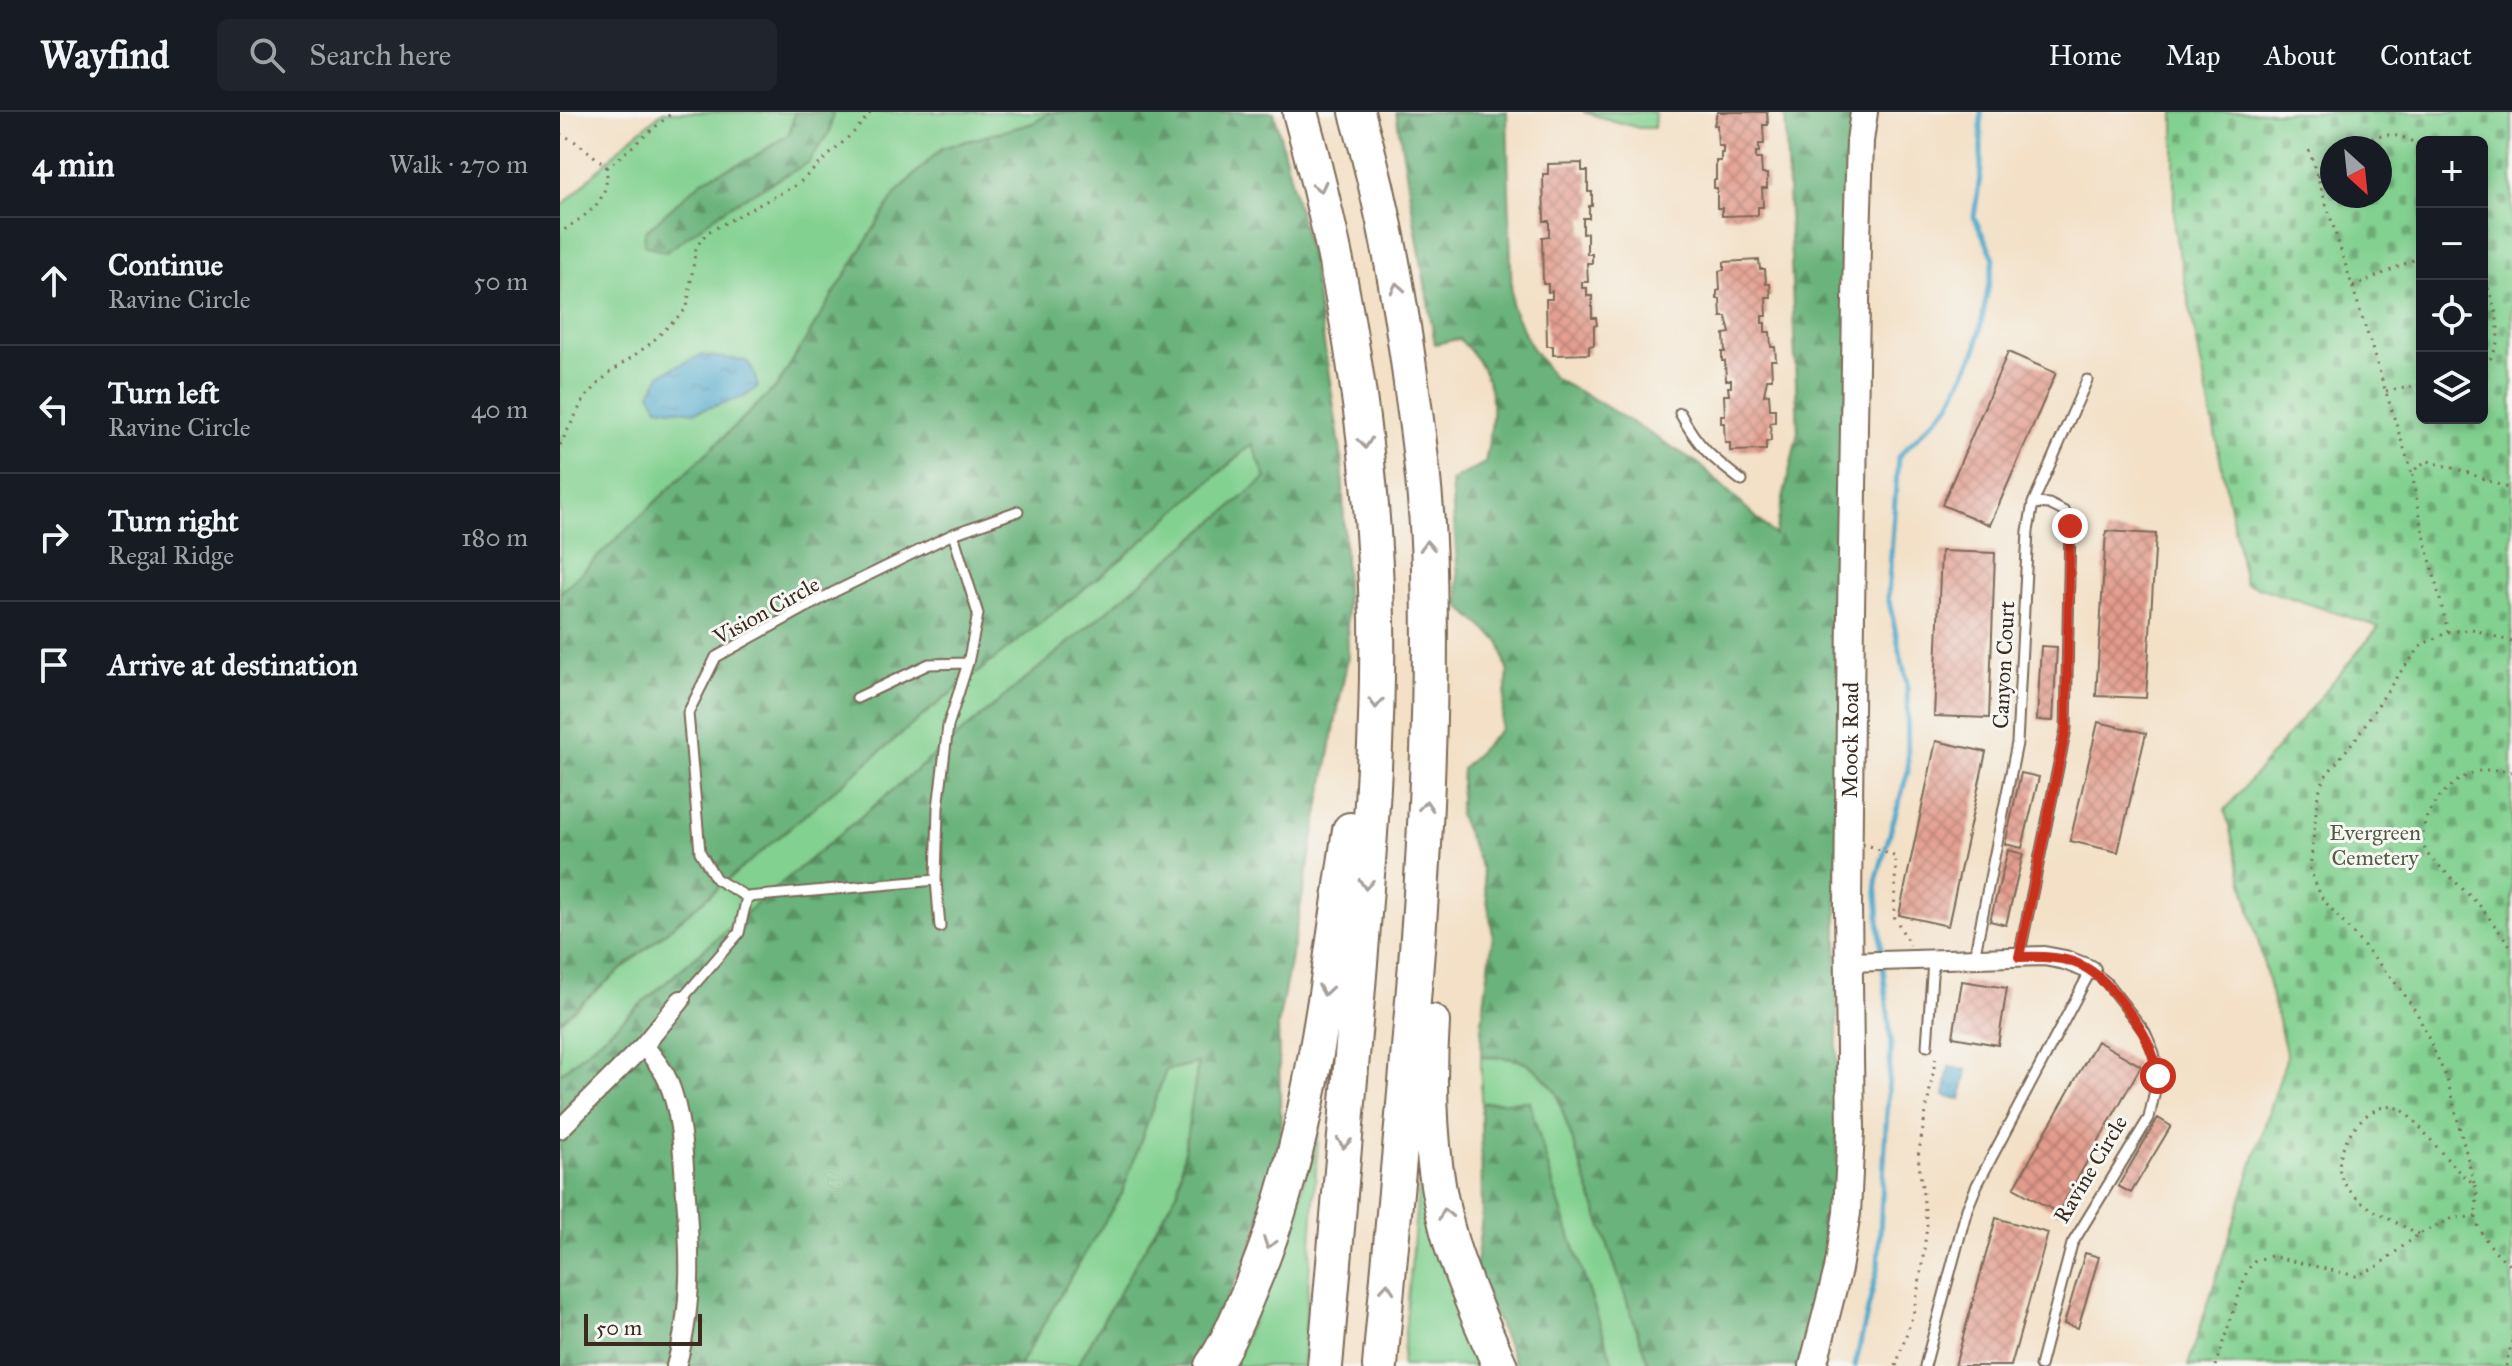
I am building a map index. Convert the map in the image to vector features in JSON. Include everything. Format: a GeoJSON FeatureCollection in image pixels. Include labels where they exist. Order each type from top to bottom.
{"type":"FeatureCollection","features":[{"type":"Feature","properties":{"kind":"highway"},"geometry":{"type":"LineString","coordinates":[[1300,112],[1339,268],[1362,417],[1377,618],[1375,750],[1365,908],[1325,1366]]}},
{"type":"Feature","properties":{"kind":"highway"},"geometry":{"type":"LineString","coordinates":[[1357,112],[1384,220],[1402,313],[1422,474],[1429,566],[1427,783],[1380,1366]]}},
{"type":"Feature","properties":{"kind":"highway"},"geometry":{"type":"LineString","coordinates":[[1212,1366],[1230,1336],[1265,1256],[1291,1174],[1325,995],[1354,804],[1375,750]]}},
{"type":"Feature","properties":{"kind":"highway"},"geometry":{"type":"LineString","coordinates":[[1422,856],[1435,956],[1429,1077],[1436,1168],[1452,1246],[1500,1366]]}},
{"type":"Feature","properties":{"kind":"main road","name":"Moock Road"},"geometry":{"type":"LineString","coordinates":[[1813,1366],[1838,1269],[1847,1213],[1858,962],[1857,241],[1860,141],[1864,112]]}},
{"type":"Feature","properties":{"kind":"street","name":"Ravine Circle"},"geometry":{"type":"LineString","coordinates":[[1858,962],[2044,956],[2091,970]]}},
{"type":"Feature","properties":{"kind":"street"},"geometry":{"type":"LineString","coordinates":[[560,1129],[644,1045],[681,1000]]}},
{"type":"Feature","properties":{"kind":"street"},"geometry":{"type":"LineString","coordinates":[[644,1045],[667,1079],[676,1105],[683,1153],[691,1250],[689,1309],[676,1366]]}},
{"type":"Feature","properties":{"kind":"lane","name":"Canyon Court"},"geometry":{"type":"LineString","coordinates":[[1974,958],[2017,743],[2028,531],[2033,503],[2087,380]]}},
{"type":"Feature","properties":{"kind":"lane"},"geometry":{"type":"LineString","coordinates":[[1680,413],[1692,437],[1707,454],[1742,481]]}},
{"type":"Feature","properties":{"kind":"lane"},"geometry":{"type":"LineString","coordinates":[[2019,957],[2066,729],[2070,526],[2065,512],[2049,504],[2033,503]]}},
{"type":"Feature","properties":{"kind":"lane","name":"Vision Circle"},"geometry":{"type":"LineString","coordinates":[[747,897],[716,879],[700,852],[688,713],[716,657],[834,592],[953,534],[1018,511]]}},
{"type":"Feature","properties":{"kind":"lane"},"geometry":{"type":"LineString","coordinates":[[940,927],[936,880],[938,808],[948,726],[968,663],[978,614],[953,534]]}},
{"type":"Feature","properties":{"kind":"lane"},"geometry":{"type":"LineString","coordinates":[[857,698],[929,664],[968,663]]}},
{"type":"Feature","properties":{"kind":"lane"},"geometry":{"type":"LineString","coordinates":[[681,1000],[739,933],[747,897],[936,880]]}},
{"type":"Feature","properties":{"kind":"lane"},"geometry":{"type":"LineString","coordinates":[[1927,1046],[1933,961]]}},
{"type":"Feature","properties":{"kind":"lane"},"geometry":{"type":"LineString","coordinates":[[1925,1366],[1967,1209],[1977,1185],[2091,970]]}},
{"type":"Feature","properties":{"kind":"lane","name":"Ravine Circle"},"geometry":{"type":"LineString","coordinates":[[2040,1366],[2072,1244],[2149,1118],[2158,1076],[2154,1053],[2145,1032],[2106,982],[2091,970]]}},
{"type":"Feature","properties":{"kind":"path"},"geometry":{"type":"LineString","coordinates":[[560,233],[594,208],[607,190],[607,168],[673,112]]}},
{"type":"Feature","properties":{"kind":"path"},"geometry":{"type":"LineString","coordinates":[[560,445],[584,399],[608,374],[650,344],[687,308],[696,247],[708,232],[798,184],[871,112]]}},
{"type":"Feature","properties":{"kind":"path"},"geometry":{"type":"LineString","coordinates":[[560,134],[607,168]]}},
{"type":"Feature","properties":{"kind":"path"},"geometry":{"type":"LineString","coordinates":[[2375,136],[2391,134],[2407,138],[2416,145]]}},
{"type":"Feature","properties":{"kind":"path"},"geometry":{"type":"LineString","coordinates":[[2309,150],[2412,474],[2429,561],[2448,632]]}},
{"type":"Feature","properties":{"kind":"path"},"geometry":{"type":"LineString","coordinates":[[2353,287],[2416,259]]}},
{"type":"Feature","properties":{"kind":"path"},"geometry":{"type":"LineString","coordinates":[[2485,280],[2493,300],[2498,328],[2488,362]]}},
{"type":"Feature","properties":{"kind":"path"},"geometry":{"type":"LineString","coordinates":[[2385,391],[2416,386]]}},
{"type":"Feature","properties":{"kind":"path"},"geometry":{"type":"LineString","coordinates":[[2412,474],[2418,466],[2428,461],[2512,490]]}},
{"type":"Feature","properties":{"kind":"path"},"geometry":{"type":"LineString","coordinates":[[2512,642],[2472,629],[2448,632],[2423,644],[2410,658],[2356,738],[2324,778],[2315,803],[2310,869],[2321,897],[2399,987],[2417,1013],[2447,1079],[2477,1189],[2476,1217],[2487,1241],[2512,1266]]}},
{"type":"Feature","properties":{"kind":"path"},"geometry":{"type":"LineString","coordinates":[[2512,772],[2472,773],[2455,784],[2433,806],[2424,823],[2423,846],[2427,854],[2480,906],[2512,948]]}},
{"type":"Feature","properties":{"kind":"path"},"geometry":{"type":"LineString","coordinates":[[1872,847],[1896,857],[1894,916],[1911,946],[1933,961]]}},
{"type":"Feature","properties":{"kind":"path"},"geometry":{"type":"LineString","coordinates":[[1896,1366],[1914,1311],[1927,1226],[1918,1156],[1938,1048],[1927,1046]]}},
{"type":"Feature","properties":{"kind":"path"},"geometry":{"type":"LineString","coordinates":[[2419,1234],[2371,1208],[2345,1185],[2341,1177],[2338,1167],[2340,1154],[2365,1115],[2386,1107],[2401,1109],[2464,1178],[2474,1183]]}},
{"type":"Feature","properties":{"kind":"path"},"geometry":{"type":"LineString","coordinates":[[2215,1366],[2247,1271],[2254,1261],[2271,1256],[2356,1276],[2376,1267],[2419,1234],[2453,1218],[2476,1217]]}},
{"type":"Feature","properties":{"kind":"path"},"geometry":{"type":"LineString","coordinates":[[2506,1366],[2512,1341]]}},
{"type":"Feature","properties":{"kind":"green space"},"geometry":{"type":"Polygon","coordinates":[[[663,112],[1051,112],[1033,123],[942,148],[896,193],[777,386],[560,593],[560,208],[626,142],[663,112]]]}},
{"type":"Feature","properties":{"kind":"green space"},"geometry":{"type":"Polygon","coordinates":[[[795,112],[833,112],[830,131],[808,163],[731,205],[666,252],[644,245],[645,232],[704,179],[754,157],[789,134],[795,112]]]}},
{"type":"Feature","properties":{"kind":"green space"},"geometry":{"type":"Polygon","coordinates":[[[1051,112],[1274,112],[1311,260],[1342,459],[1348,656],[1278,1025],[1281,1133],[1250,1254],[1191,1366],[1077,1366],[1178,1190],[1198,1063],[1166,1070],[1122,1193],[1019,1366],[560,1366],[560,1074],[759,902],[1266,478],[1252,444],[1118,562],[926,713],[560,1021],[560,593],[777,386],[896,193],[942,148],[1033,123],[1051,112]]]}},
{"type":"Feature","properties":{"kind":"green space"},"geometry":{"type":"Polygon","coordinates":[[[1396,112],[1507,112],[1512,307],[1531,347],[1555,379],[1698,463],[1775,535],[1798,432],[1785,112],[1857,112],[1837,897],[1837,1182],[1825,1297],[1805,1366],[1649,1366],[1556,1092],[1540,1073],[1524,1062],[1481,1057],[1482,1021],[1493,935],[1482,869],[1459,815],[1462,769],[1500,730],[1508,674],[1500,642],[1460,607],[1451,481],[1485,463],[1492,396],[1482,368],[1459,339],[1435,344],[1396,112]]]}},
{"type":"Feature","properties":{"kind":"green space"},"geometry":{"type":"Polygon","coordinates":[[[1583,112],[1655,112],[1654,128],[1639,128],[1583,112]]]}},
{"type":"Feature","properties":{"kind":"green space","name":"Evergreen Cemetery"},"geometry":{"type":"Polygon","coordinates":[[[2174,112],[2512,112],[2512,1366],[2188,1366],[2287,1056],[2225,810],[2379,627],[2245,583],[2174,228],[2174,112]]]}},
{"type":"Feature","properties":{"kind":"green space"},"geometry":{"type":"Polygon","coordinates":[[[1252,444],[1267,477],[759,902],[560,1074],[560,1021],[926,713],[1118,562],[1252,444]]]}},
{"type":"Feature","properties":{"kind":"green space"},"geometry":{"type":"Polygon","coordinates":[[[1481,1057],[1524,1062],[1540,1073],[1556,1092],[1649,1366],[1614,1366],[1555,1191],[1529,1101],[1481,1103],[1481,1057]]]}},
{"type":"Feature","properties":{"kind":"green space"},"geometry":{"type":"Polygon","coordinates":[[[1199,1063],[1178,1190],[1077,1366],[1019,1366],[1122,1193],[1166,1070],[1199,1063]]]}},
{"type":"Feature","properties":{"kind":"green space"},"geometry":{"type":"Polygon","coordinates":[[[1529,1101],[1555,1191],[1614,1366],[1517,1366],[1475,1272],[1482,1218],[1481,1103],[1529,1101]]]}},
{"type":"Feature","properties":{"kind":"green space"},"geometry":{"type":"Polygon","coordinates":[[[1320,1108],[1303,1366],[1232,1366],[1293,1230],[1320,1108]]]}},
{"type":"Feature","properties":{"kind":"green space"},"geometry":{"type":"Polygon","coordinates":[[[1422,1147],[1489,1366],[1402,1366],[1422,1147]]]}},
{"type":"Feature","properties":{"kind":"water"},"geometry":{"type":"Polygon","coordinates":[[[701,355],[747,361],[758,387],[744,397],[695,412],[658,407],[650,393],[661,374],[701,355]]]}},
{"type":"Feature","properties":{"kind":"water"},"geometry":{"type":"Polygon","coordinates":[[[1949,1067],[1967,1070],[1961,1099],[1944,1096],[1949,1067]]]}},
{"type":"Feature","properties":{"kind":"building"},"geometry":{"type":"Polygon","coordinates":[[[1717,112],[1767,112],[1768,125],[1763,125],[1764,144],[1759,144],[1759,152],[1756,152],[1756,159],[1761,159],[1762,174],[1767,174],[1767,188],[1762,188],[1763,207],[1758,207],[1758,215],[1722,216],[1722,208],[1717,208],[1714,180],[1716,161],[1721,161],[1723,146],[1718,146],[1717,125],[1714,125],[1717,112]]]}},
{"type":"Feature","properties":{"kind":"building"},"geometry":{"type":"Polygon","coordinates":[[[1582,163],[1582,171],[1588,171],[1588,192],[1592,192],[1589,218],[1583,218],[1583,234],[1587,233],[1587,254],[1592,254],[1592,263],[1587,263],[1588,282],[1582,282],[1582,288],[1587,288],[1587,296],[1592,296],[1592,318],[1596,318],[1597,325],[1594,326],[1594,345],[1589,346],[1589,354],[1553,355],[1553,346],[1547,346],[1546,299],[1552,299],[1552,291],[1548,292],[1548,284],[1543,284],[1542,237],[1549,236],[1549,221],[1544,221],[1543,174],[1548,174],[1548,164],[1582,163]]]}},
{"type":"Feature","properties":{"kind":"building"},"geometry":{"type":"Polygon","coordinates":[[[1759,260],[1760,269],[1765,269],[1766,284],[1770,284],[1771,297],[1766,297],[1767,316],[1762,316],[1762,323],[1765,323],[1765,332],[1770,332],[1776,360],[1771,360],[1772,379],[1767,379],[1764,395],[1769,394],[1770,409],[1775,409],[1775,422],[1770,423],[1771,441],[1766,442],[1766,450],[1730,451],[1730,443],[1725,443],[1724,423],[1721,423],[1721,415],[1725,415],[1724,395],[1729,395],[1731,380],[1726,380],[1725,361],[1722,361],[1724,334],[1730,333],[1726,317],[1721,317],[1720,299],[1717,299],[1719,271],[1724,270],[1724,262],[1759,260]]]}},
{"type":"Feature","properties":{"kind":"building"},"geometry":{"type":"Polygon","coordinates":[[[2008,352],[2056,373],[1990,525],[1942,505],[2008,352]]]}},
{"type":"Feature","properties":{"kind":"building"},"geometry":{"type":"Polygon","coordinates":[[[2106,531],[2156,534],[2146,698],[2096,696],[2106,531]]]}},
{"type":"Feature","properties":{"kind":"building"},"geometry":{"type":"Polygon","coordinates":[[[1941,551],[1995,553],[1989,718],[1934,716],[1941,551]]]}},
{"type":"Feature","properties":{"kind":"building"},"geometry":{"type":"Polygon","coordinates":[[[2041,646],[2057,647],[2053,721],[2037,720],[2041,646]]]}},
{"type":"Feature","properties":{"kind":"building"},"geometry":{"type":"Polygon","coordinates":[[[2098,722],[2146,733],[2118,852],[2070,841],[2098,722]]]}},
{"type":"Feature","properties":{"kind":"building"},"geometry":{"type":"Polygon","coordinates":[[[1936,741],[1986,752],[1948,926],[1899,915],[1936,741]]]}},
{"type":"Feature","properties":{"kind":"building"},"geometry":{"type":"Polygon","coordinates":[[[2021,773],[2039,777],[2022,848],[2005,844],[2021,773]]]}},
{"type":"Feature","properties":{"kind":"building"},"geometry":{"type":"Polygon","coordinates":[[[2008,850],[2023,854],[2006,925],[1990,921],[2008,850]]]}},
{"type":"Feature","properties":{"kind":"building"},"geometry":{"type":"Polygon","coordinates":[[[1962,981],[2007,988],[1998,1045],[1953,1037],[1962,981]]]}},
{"type":"Feature","properties":{"kind":"building"},"geometry":{"type":"Polygon","coordinates":[[[2097,1041],[2141,1066],[2058,1213],[2014,1188],[2097,1041]]]}},
{"type":"Feature","properties":{"kind":"building"},"geometry":{"type":"Polygon","coordinates":[[[2158,1118],[2171,1126],[2131,1193],[2118,1186],[2158,1118]]]}},
{"type":"Feature","properties":{"kind":"building"},"geometry":{"type":"Polygon","coordinates":[[[1996,1218],[2048,1233],[2011,1366],[1955,1366],[1996,1218]]]}},
{"type":"Feature","properties":{"kind":"building"},"geometry":{"type":"Polygon","coordinates":[[[2085,1253],[2099,1257],[2078,1328],[2064,1324],[2085,1253]]]}},
{"type":"Feature","properties":{"kind":"waterway"},"geometry":{"type":"LineString","coordinates":[[1882,957],[1876,881],[1908,771],[1907,684],[1888,597],[1898,457],[1949,405],[1976,350],[1994,258],[1974,217],[1981,170],[1981,112]]}},
{"type":"Feature","properties":{"kind":"waterway"},"geometry":{"type":"LineString","coordinates":[[1855,1366],[1878,1266],[1891,1041],[1883,967]]}},
{"type":"Feature","properties":{"kind":"route"},"geometry":{"type":"LineString","coordinates":[[2070,526],[2066,729],[2019,957],[2044,956],[2065,960],[2091,970],[2106,982],[2145,1032],[2154,1053],[2158,1076]]}}]}
